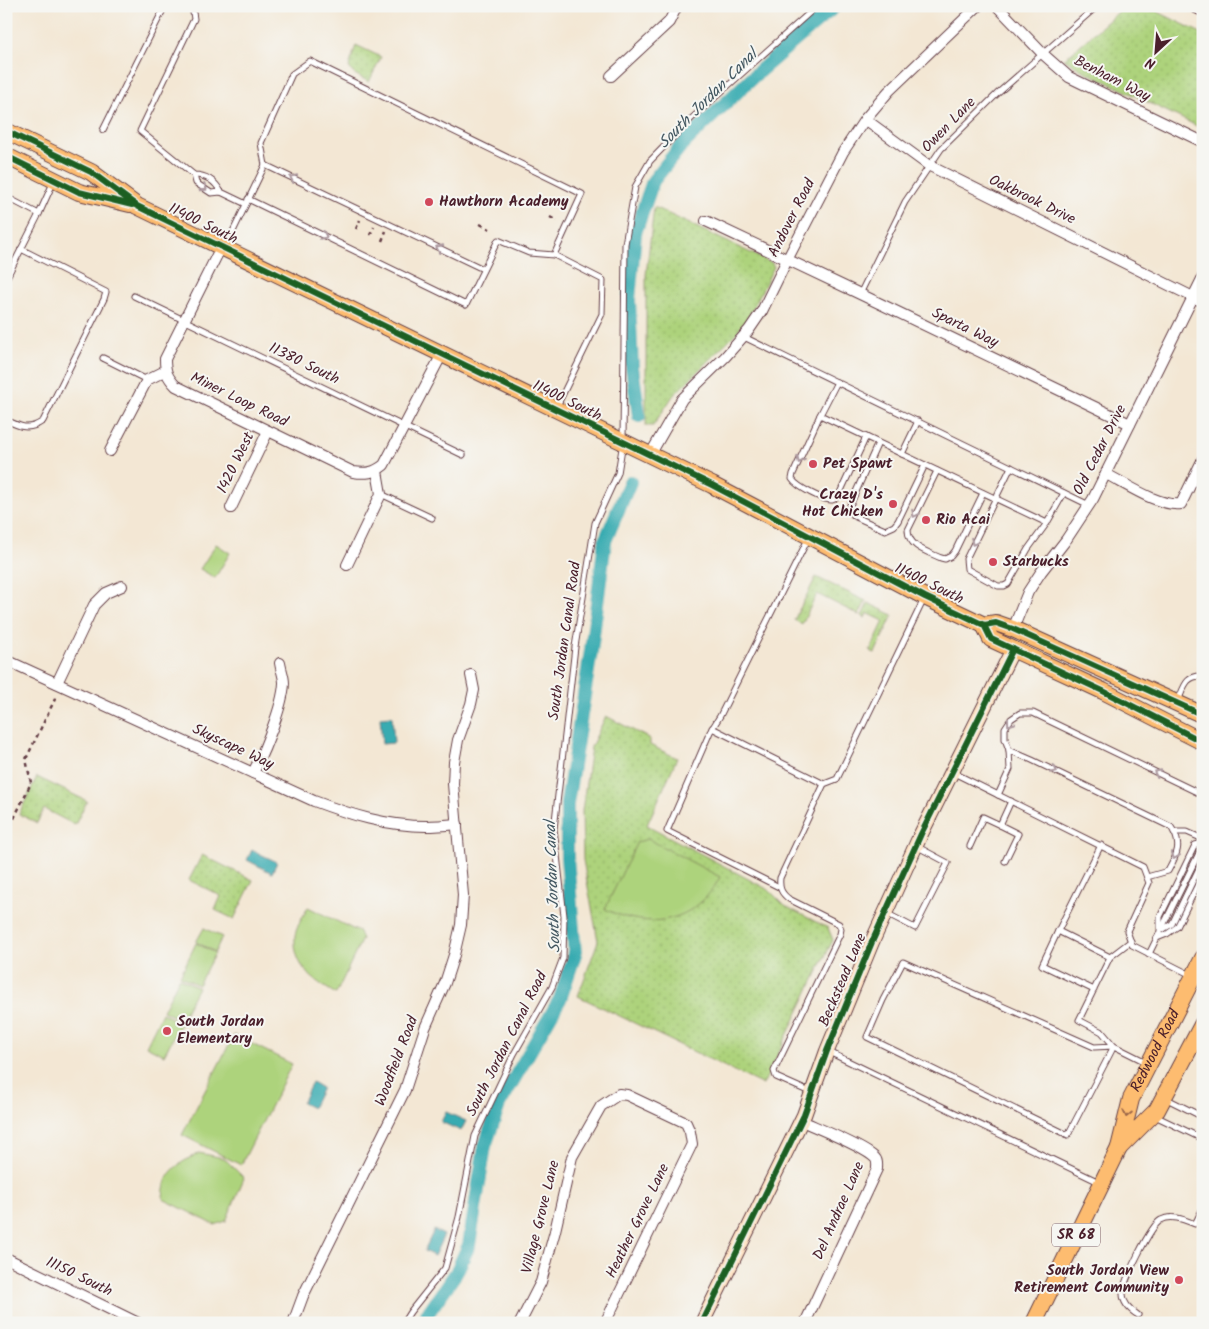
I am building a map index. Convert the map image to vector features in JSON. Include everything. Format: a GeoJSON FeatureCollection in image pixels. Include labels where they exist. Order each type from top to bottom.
{"type":"FeatureCollection","features":[{"type":"Feature","properties":{"kind":"main road","name":"11400 South"},"geometry":{"type":"LineString","coordinates":[[6,131],[92,172],[137,206],[712,485],[925,597],[984,625],[996,623],[1013,629],[1203,715]]}},
{"type":"Feature","properties":{"kind":"main road","name":"11400 South"},"geometry":{"type":"LineString","coordinates":[[6,156],[79,192],[137,206]]}},
{"type":"Feature","properties":{"kind":"main road","name":"11400 South"},"geometry":{"type":"LineString","coordinates":[[984,625],[991,639],[1103,691],[1203,742]]}},
{"type":"Feature","properties":{"kind":"main road","name":"Redwood Road"},"geometry":{"type":"LineString","coordinates":[[1034,1323],[1119,1148],[1131,1098],[1203,958]]}},
{"type":"Feature","properties":{"kind":"main road","name":"Redwood Road"},"geometry":{"type":"LineString","coordinates":[[1119,1148],[1152,1114],[1163,1098],[1203,1024]]}},
{"type":"Feature","properties":{"kind":"street"},"geometry":{"type":"LineString","coordinates":[[611,76],[669,22],[677,6]]}},
{"type":"Feature","properties":{"kind":"street","name":"Andover Road"},"geometry":{"type":"LineString","coordinates":[[650,455],[682,399],[725,357],[762,311],[843,152],[865,119],[889,91],[978,6]]}},
{"type":"Feature","properties":{"kind":"street","name":"Benham Way"},"geometry":{"type":"LineString","coordinates":[[997,6],[1043,54],[1069,77],[1203,142]]}},
{"type":"Feature","properties":{"kind":"street","name":"Oakbrook Drive"},"geometry":{"type":"LineString","coordinates":[[865,119],[928,165],[1198,300]]}},
{"type":"Feature","properties":{"kind":"street","name":"Sparta Way"},"geometry":{"type":"LineString","coordinates":[[706,221],[1130,424]]}},
{"type":"Feature","properties":{"kind":"street"},"geometry":{"type":"LineString","coordinates":[[110,451],[147,380],[165,371],[166,359],[223,248]]}},
{"type":"Feature","properties":{"kind":"street","name":"Old Cedar Drive"},"geometry":{"type":"LineString","coordinates":[[1013,629],[1028,592],[1066,540],[1089,505],[1106,474],[1130,424],[1198,300],[1203,277]]}},
{"type":"Feature","properties":{"kind":"street"},"geometry":{"type":"LineString","coordinates":[[347,565],[381,494],[377,471],[384,465],[442,354]]}},
{"type":"Feature","properties":{"kind":"street","name":"Miner Loop Road"},"geometry":{"type":"LineString","coordinates":[[165,371],[176,386],[353,472],[364,474],[377,471]]}},
{"type":"Feature","properties":{"kind":"street","name":"1420 West"},"geometry":{"type":"LineString","coordinates":[[231,508],[268,431]]}},
{"type":"Feature","properties":{"kind":"street"},"geometry":{"type":"LineString","coordinates":[[1106,474],[1152,497],[1172,505],[1181,504],[1203,459]]}},
{"type":"Feature","properties":{"kind":"street"},"geometry":{"type":"LineString","coordinates":[[57,683],[94,606],[106,593],[122,586]]}},
{"type":"Feature","properties":{"kind":"street","name":"Beckstead Lane"},"geometry":{"type":"LineString","coordinates":[[702,1323],[802,1121],[827,1051],[885,913],[1013,649]]}},
{"type":"Feature","properties":{"kind":"street","name":"Skyscape Way"},"geometry":{"type":"LineString","coordinates":[[6,660],[340,811],[375,821],[401,825],[457,824]]}},
{"type":"Feature","properties":{"kind":"street"},"geometry":{"type":"LineString","coordinates":[[253,773],[260,759],[282,697],[284,680],[280,663]]}},
{"type":"Feature","properties":{"kind":"street","name":"Woodfield Road"},"geometry":{"type":"LineString","coordinates":[[293,1323],[303,1296],[404,1090],[425,1028],[445,983],[454,955],[461,925],[463,895],[453,784],[454,762],[458,740],[474,690],[471,675]]}},
{"type":"Feature","properties":{"kind":"street","name":"Village Grove Lane"},"geometry":{"type":"LineString","coordinates":[[520,1323],[540,1282],[555,1231],[572,1157],[601,1106],[619,1094],[627,1094],[686,1124],[690,1132]]}},
{"type":"Feature","properties":{"kind":"street","name":"Del Andrae Lane"},"geometry":{"type":"LineString","coordinates":[[802,1121],[874,1156],[878,1162],[877,1169],[805,1323]]}},
{"type":"Feature","properties":{"kind":"street","name":"Heather Grove Lane"},"geometry":{"type":"LineString","coordinates":[[605,1323],[692,1144],[690,1132]]}},
{"type":"Feature","properties":{"kind":"street","name":"11150 South"},"geometry":{"type":"LineString","coordinates":[[6,1258],[138,1323]]}},
{"type":"Feature","properties":{"kind":"lane"},"geometry":{"type":"LineString","coordinates":[[103,130],[165,6]]}},
{"type":"Feature","properties":{"kind":"lane"},"geometry":{"type":"LineString","coordinates":[[192,6],[194,18],[140,131],[194,175],[196,183],[211,193],[221,192],[247,202],[466,305],[498,240],[530,253],[554,255],[603,280],[602,314],[556,409]]}},
{"type":"Feature","properties":{"kind":"lane","name":"South Jordan Canal Road"},"geometry":{"type":"LineString","coordinates":[[404,1323],[410,1312],[445,1268],[459,1217],[475,1136],[514,1054],[552,987],[563,958],[564,916],[554,828],[575,647],[595,523],[618,473],[623,442],[625,244],[634,187],[650,162],[691,119],[817,6]]}},
{"type":"Feature","properties":{"kind":"lane","name":"Owen Lane"},"geometry":{"type":"LineString","coordinates":[[860,294],[905,202],[940,149],[998,94],[1097,6]]}},
{"type":"Feature","properties":{"kind":"lane"},"geometry":{"type":"LineString","coordinates":[[1186,6],[1203,14]]}},
{"type":"Feature","properties":{"kind":"lane"},"geometry":{"type":"LineString","coordinates":[[223,248],[265,165],[261,143],[292,74],[310,61],[582,194],[554,255]]}},
{"type":"Feature","properties":{"kind":"lane"},"geometry":{"type":"LineString","coordinates":[[265,165],[483,269]]}},
{"type":"Feature","properties":{"kind":"lane"},"geometry":{"type":"LineString","coordinates":[[194,175],[203,175],[217,184],[221,192]]}},
{"type":"Feature","properties":{"kind":"lane"},"geometry":{"type":"LineString","coordinates":[[6,279],[55,179]]}},
{"type":"Feature","properties":{"kind":"lane"},"geometry":{"type":"LineString","coordinates":[[6,207],[10,199],[38,214]]}},
{"type":"Feature","properties":{"kind":"lane"},"geometry":{"type":"LineString","coordinates":[[6,420],[20,427],[28,428],[43,422],[106,292],[21,249]]}},
{"type":"Feature","properties":{"kind":"lane","name":"11380 South"},"geometry":{"type":"LineString","coordinates":[[134,296],[463,455]]}},
{"type":"Feature","properties":{"kind":"lane"},"geometry":{"type":"LineString","coordinates":[[743,336],[1089,505]]}},
{"type":"Feature","properties":{"kind":"lane"},"geometry":{"type":"LineString","coordinates":[[103,358],[147,380]]}},
{"type":"Feature","properties":{"kind":"lane"},"geometry":{"type":"LineString","coordinates":[[837,382],[820,415],[792,480],[802,488],[830,500],[835,499],[839,495],[866,437]]}},
{"type":"Feature","properties":{"kind":"lane"},"geometry":{"type":"LineString","coordinates":[[820,415],[1047,523]]}},
{"type":"Feature","properties":{"kind":"lane"},"geometry":{"type":"LineString","coordinates":[[902,454],[918,421]]}},
{"type":"Feature","properties":{"kind":"lane"},"geometry":{"type":"LineString","coordinates":[[878,443],[850,504],[852,514],[856,517],[885,530],[894,526],[925,465]]}},
{"type":"Feature","properties":{"kind":"lane"},"geometry":{"type":"LineString","coordinates":[[1011,467],[966,559],[967,569],[998,586],[1008,584],[1064,493]]}},
{"type":"Feature","properties":{"kind":"lane"},"geometry":{"type":"LineString","coordinates":[[937,471],[908,530],[908,534],[912,544],[941,558],[945,559],[955,551],[983,493]]}},
{"type":"Feature","properties":{"kind":"lane"},"geometry":{"type":"LineString","coordinates":[[381,494],[432,518]]}},
{"type":"Feature","properties":{"kind":"lane"},"geometry":{"type":"LineString","coordinates":[[779,886],[667,831],[712,728],[720,716],[809,537]]}},
{"type":"Feature","properties":{"kind":"lane"},"geometry":{"type":"LineString","coordinates":[[812,1093],[776,1077],[774,1071],[841,929],[839,924],[789,899],[783,894],[779,886],[780,878],[824,784],[837,779],[925,597]]}},
{"type":"Feature","properties":{"kind":"lane"},"geometry":{"type":"LineString","coordinates":[[1177,703],[1188,680],[1195,676],[1203,676]]}},
{"type":"Feature","properties":{"kind":"lane"},"geometry":{"type":"LineString","coordinates":[[998,795],[1010,768],[1005,728],[1011,719],[1020,713],[1034,713],[1203,795]]}},
{"type":"Feature","properties":{"kind":"lane"},"geometry":{"type":"LineString","coordinates":[[712,728],[824,784]]}},
{"type":"Feature","properties":{"kind":"lane"},"geometry":{"type":"LineString","coordinates":[[1009,750],[1171,827],[1178,837],[1178,848],[1174,860],[1168,871],[1147,877]]}},
{"type":"Feature","properties":{"kind":"lane"},"geometry":{"type":"LineString","coordinates":[[952,772],[1143,867],[1149,883],[1127,931],[1132,945],[1194,976]]}},
{"type":"Feature","properties":{"kind":"lane"},"geometry":{"type":"LineString","coordinates":[[1000,825],[1011,801]]}},
{"type":"Feature","properties":{"kind":"lane"},"geometry":{"type":"LineString","coordinates":[[970,846],[983,817],[1018,834],[1005,861]]}},
{"type":"Feature","properties":{"kind":"lane"},"geometry":{"type":"LineString","coordinates":[[1174,832],[1187,832],[1203,839]]}},
{"type":"Feature","properties":{"kind":"lane"},"geometry":{"type":"LineString","coordinates":[[1149,954],[1160,931],[1160,918],[1167,901],[1195,845],[1203,844]]}},
{"type":"Feature","properties":{"kind":"lane"},"geometry":{"type":"LineString","coordinates":[[1094,990],[1042,965],[1101,845]]}},
{"type":"Feature","properties":{"kind":"lane"},"geometry":{"type":"LineString","coordinates":[[885,913],[916,928],[948,863],[916,846]]}},
{"type":"Feature","properties":{"kind":"lane"},"geometry":{"type":"LineString","coordinates":[[1160,931],[1172,924],[1203,860]]}},
{"type":"Feature","properties":{"kind":"lane"},"geometry":{"type":"LineString","coordinates":[[1157,938],[1168,934],[1178,927],[1203,874]]}},
{"type":"Feature","properties":{"kind":"lane"},"geometry":{"type":"LineString","coordinates":[[1058,931],[1110,957]]}},
{"type":"Feature","properties":{"kind":"lane"},"geometry":{"type":"LineString","coordinates":[[1131,941],[1110,957],[1079,1020],[1102,1032],[1114,1046],[1148,1064]]}},
{"type":"Feature","properties":{"kind":"lane"},"geometry":{"type":"LineString","coordinates":[[903,962],[1094,1047],[1114,1046],[1068,1135],[867,1036],[903,962]]}},
{"type":"Feature","properties":{"kind":"lane"},"geometry":{"type":"LineString","coordinates":[[827,1051],[1101,1183]]}},
{"type":"Feature","properties":{"kind":"lane"},"geometry":{"type":"LineString","coordinates":[[1163,1098],[1203,1117]]}},
{"type":"Feature","properties":{"kind":"lane"},"geometry":{"type":"LineString","coordinates":[[1152,1114],[1203,1139]]}},
{"type":"Feature","properties":{"kind":"lane"},"geometry":{"type":"LineString","coordinates":[[1138,1315],[1124,1302],[1123,1289],[1149,1233],[1161,1220],[1167,1218],[1180,1218],[1195,1224],[1203,1208]]}},
{"type":"Feature","properties":{"kind":"path"},"geometry":{"type":"LineString","coordinates":[[550,217],[557,221]]}},
{"type":"Feature","properties":{"kind":"path"},"geometry":{"type":"LineString","coordinates":[[480,224],[490,228]]}},
{"type":"Feature","properties":{"kind":"path"},"geometry":{"type":"LineString","coordinates":[[6,830],[8,831],[31,783],[26,759],[56,697]]}},
{"type":"Feature","properties":{"kind":"green space"},"geometry":{"type":"Polygon","coordinates":[[[1146,6],[1203,34],[1203,129],[1080,69],[1064,59],[1123,8],[1146,6]]]}},
{"type":"Feature","properties":{"kind":"green space"},"geometry":{"type":"Polygon","coordinates":[[[356,45],[381,57],[369,82],[353,73],[349,67],[356,45]]]}},
{"type":"Feature","properties":{"kind":"green space"},"geometry":{"type":"Polygon","coordinates":[[[654,207],[772,263],[774,267],[750,314],[739,330],[673,396],[653,426],[646,426],[646,275],[654,207]]]}},
{"type":"Feature","properties":{"kind":"green space"},"geometry":{"type":"Polygon","coordinates":[[[216,544],[230,553],[215,578],[200,569],[216,544]]]}},
{"type":"Feature","properties":{"kind":"green space"},"geometry":{"type":"Polygon","coordinates":[[[816,577],[866,601],[859,615],[817,594],[802,624],[794,620],[816,577]]]}},
{"type":"Feature","properties":{"kind":"green space"},"geometry":{"type":"Polygon","coordinates":[[[868,603],[893,615],[875,653],[870,651],[884,621],[867,613],[865,618],[862,616],[868,603]]]}},
{"type":"Feature","properties":{"kind":"green space"},"geometry":{"type":"Polygon","coordinates":[[[606,716],[650,739],[650,745],[677,758],[647,825],[769,890],[785,906],[828,928],[833,940],[763,1085],[578,996],[598,941],[583,860],[582,811],[591,747],[606,716]]]}},
{"type":"Feature","properties":{"kind":"green space"},"geometry":{"type":"Polygon","coordinates":[[[37,777],[87,801],[75,825],[44,809],[37,823],[19,814],[37,777]]]}},
{"type":"Feature","properties":{"kind":"green space"},"geometry":{"type":"Polygon","coordinates":[[[648,839],[720,877],[710,892],[685,913],[654,921],[638,920],[605,909],[637,842],[648,839]]]}},
{"type":"Feature","properties":{"kind":"green space"},"geometry":{"type":"Polygon","coordinates":[[[202,855],[253,880],[234,919],[215,910],[221,896],[189,880],[202,855]]]}},
{"type":"Feature","properties":{"kind":"green space"},"geometry":{"type":"Polygon","coordinates":[[[308,907],[359,932],[362,939],[336,994],[312,978],[297,956],[295,936],[298,925],[308,907]]]}},
{"type":"Feature","properties":{"kind":"green space"},"geometry":{"type":"Polygon","coordinates":[[[204,928],[222,937],[215,952],[196,942],[204,928]]]}},
{"type":"Feature","properties":{"kind":"green space"},"geometry":{"type":"Polygon","coordinates":[[[196,943],[215,953],[198,985],[180,976],[196,943]]]}},
{"type":"Feature","properties":{"kind":"green space"},"geometry":{"type":"Polygon","coordinates":[[[179,978],[198,987],[181,1020],[163,1011],[179,978]]]}},
{"type":"Feature","properties":{"kind":"green space"},"geometry":{"type":"Polygon","coordinates":[[[162,1013],[181,1023],[164,1055],[146,1046],[162,1013]]]}},
{"type":"Feature","properties":{"kind":"green space"},"geometry":{"type":"Polygon","coordinates":[[[234,1035],[292,1064],[241,1165],[182,1135],[234,1035]]]}},
{"type":"Feature","properties":{"kind":"green space"},"geometry":{"type":"Polygon","coordinates":[[[199,1153],[224,1158],[244,1178],[226,1221],[215,1225],[163,1199],[169,1175],[178,1165],[199,1153]]]}},
{"type":"Feature","properties":{"kind":"water"},"geometry":{"type":"Polygon","coordinates":[[[392,716],[394,743],[382,744],[380,717],[392,716]]]}},
{"type":"Feature","properties":{"kind":"water"},"geometry":{"type":"Polygon","coordinates":[[[252,850],[277,862],[272,873],[247,860],[252,850]]]}},
{"type":"Feature","properties":{"kind":"water"},"geometry":{"type":"Polygon","coordinates":[[[312,1082],[322,1088],[312,1108],[302,1103],[312,1082]]]}},
{"type":"Feature","properties":{"kind":"water"},"geometry":{"type":"Polygon","coordinates":[[[446,1112],[466,1121],[461,1131],[441,1122],[446,1112]]]}},
{"type":"Feature","properties":{"kind":"water"},"geometry":{"type":"Polygon","coordinates":[[[434,1230],[444,1235],[434,1256],[424,1251],[434,1230]]]}},
{"type":"Feature","properties":{"kind":"waterway","name":"South Jordan Canal"},"geometry":{"type":"LineString","coordinates":[[639,416],[632,367],[629,300],[635,233],[653,181],[681,146],[756,74],[835,6]]}},
{"type":"Feature","properties":{"kind":"waterway","name":"South Jordan Canal"},"geometry":{"type":"LineString","coordinates":[[421,1323],[456,1273],[469,1245],[485,1146],[499,1105],[560,999],[575,954],[567,857],[567,804],[591,651],[605,541],[630,482]]}},
{"type":"Feature","properties":{"kind":"cycle path"},"geometry":{"type":"LineString","coordinates":[[6,131],[91,172],[137,206],[712,485],[925,597],[984,625],[996,623],[1013,629],[1203,715]]}},
{"type":"Feature","properties":{"kind":"cycle path"},"geometry":{"type":"LineString","coordinates":[[6,156],[79,192],[132,205]]}},
{"type":"Feature","properties":{"kind":"cycle path"},"geometry":{"type":"LineString","coordinates":[[984,625],[991,639],[1103,691],[1203,742]]}},
{"type":"Feature","properties":{"kind":"cycle path"},"geometry":{"type":"LineString","coordinates":[[702,1323],[804,1115],[827,1051],[872,942],[921,834],[1013,649]]}},
{"type":"Feature","properties":{"kind":"place","name":"Hawthorn Academy"},"geometry":{"type":"Point","coordinates":[429,202]}},
{"type":"Feature","properties":{"kind":"place","name":"Pet Spawt"},"geometry":{"type":"Point","coordinates":[813,464]}},
{"type":"Feature","properties":{"kind":"place","name":"Crazy D's Hot Chicken"},"geometry":{"type":"Point","coordinates":[893,504]}},
{"type":"Feature","properties":{"kind":"place","name":"Rio Acai"},"geometry":{"type":"Point","coordinates":[926,520]}},
{"type":"Feature","properties":{"kind":"place","name":"Starbucks"},"geometry":{"type":"Point","coordinates":[993,562]}},
{"type":"Feature","properties":{"kind":"place","name":"South Jordan Elementary"},"geometry":{"type":"Point","coordinates":[167,1031]}},
{"type":"Feature","properties":{"kind":"place","name":"South Jordan View Retirement Community"},"geometry":{"type":"Point","coordinates":[1179,1280]}}]}
